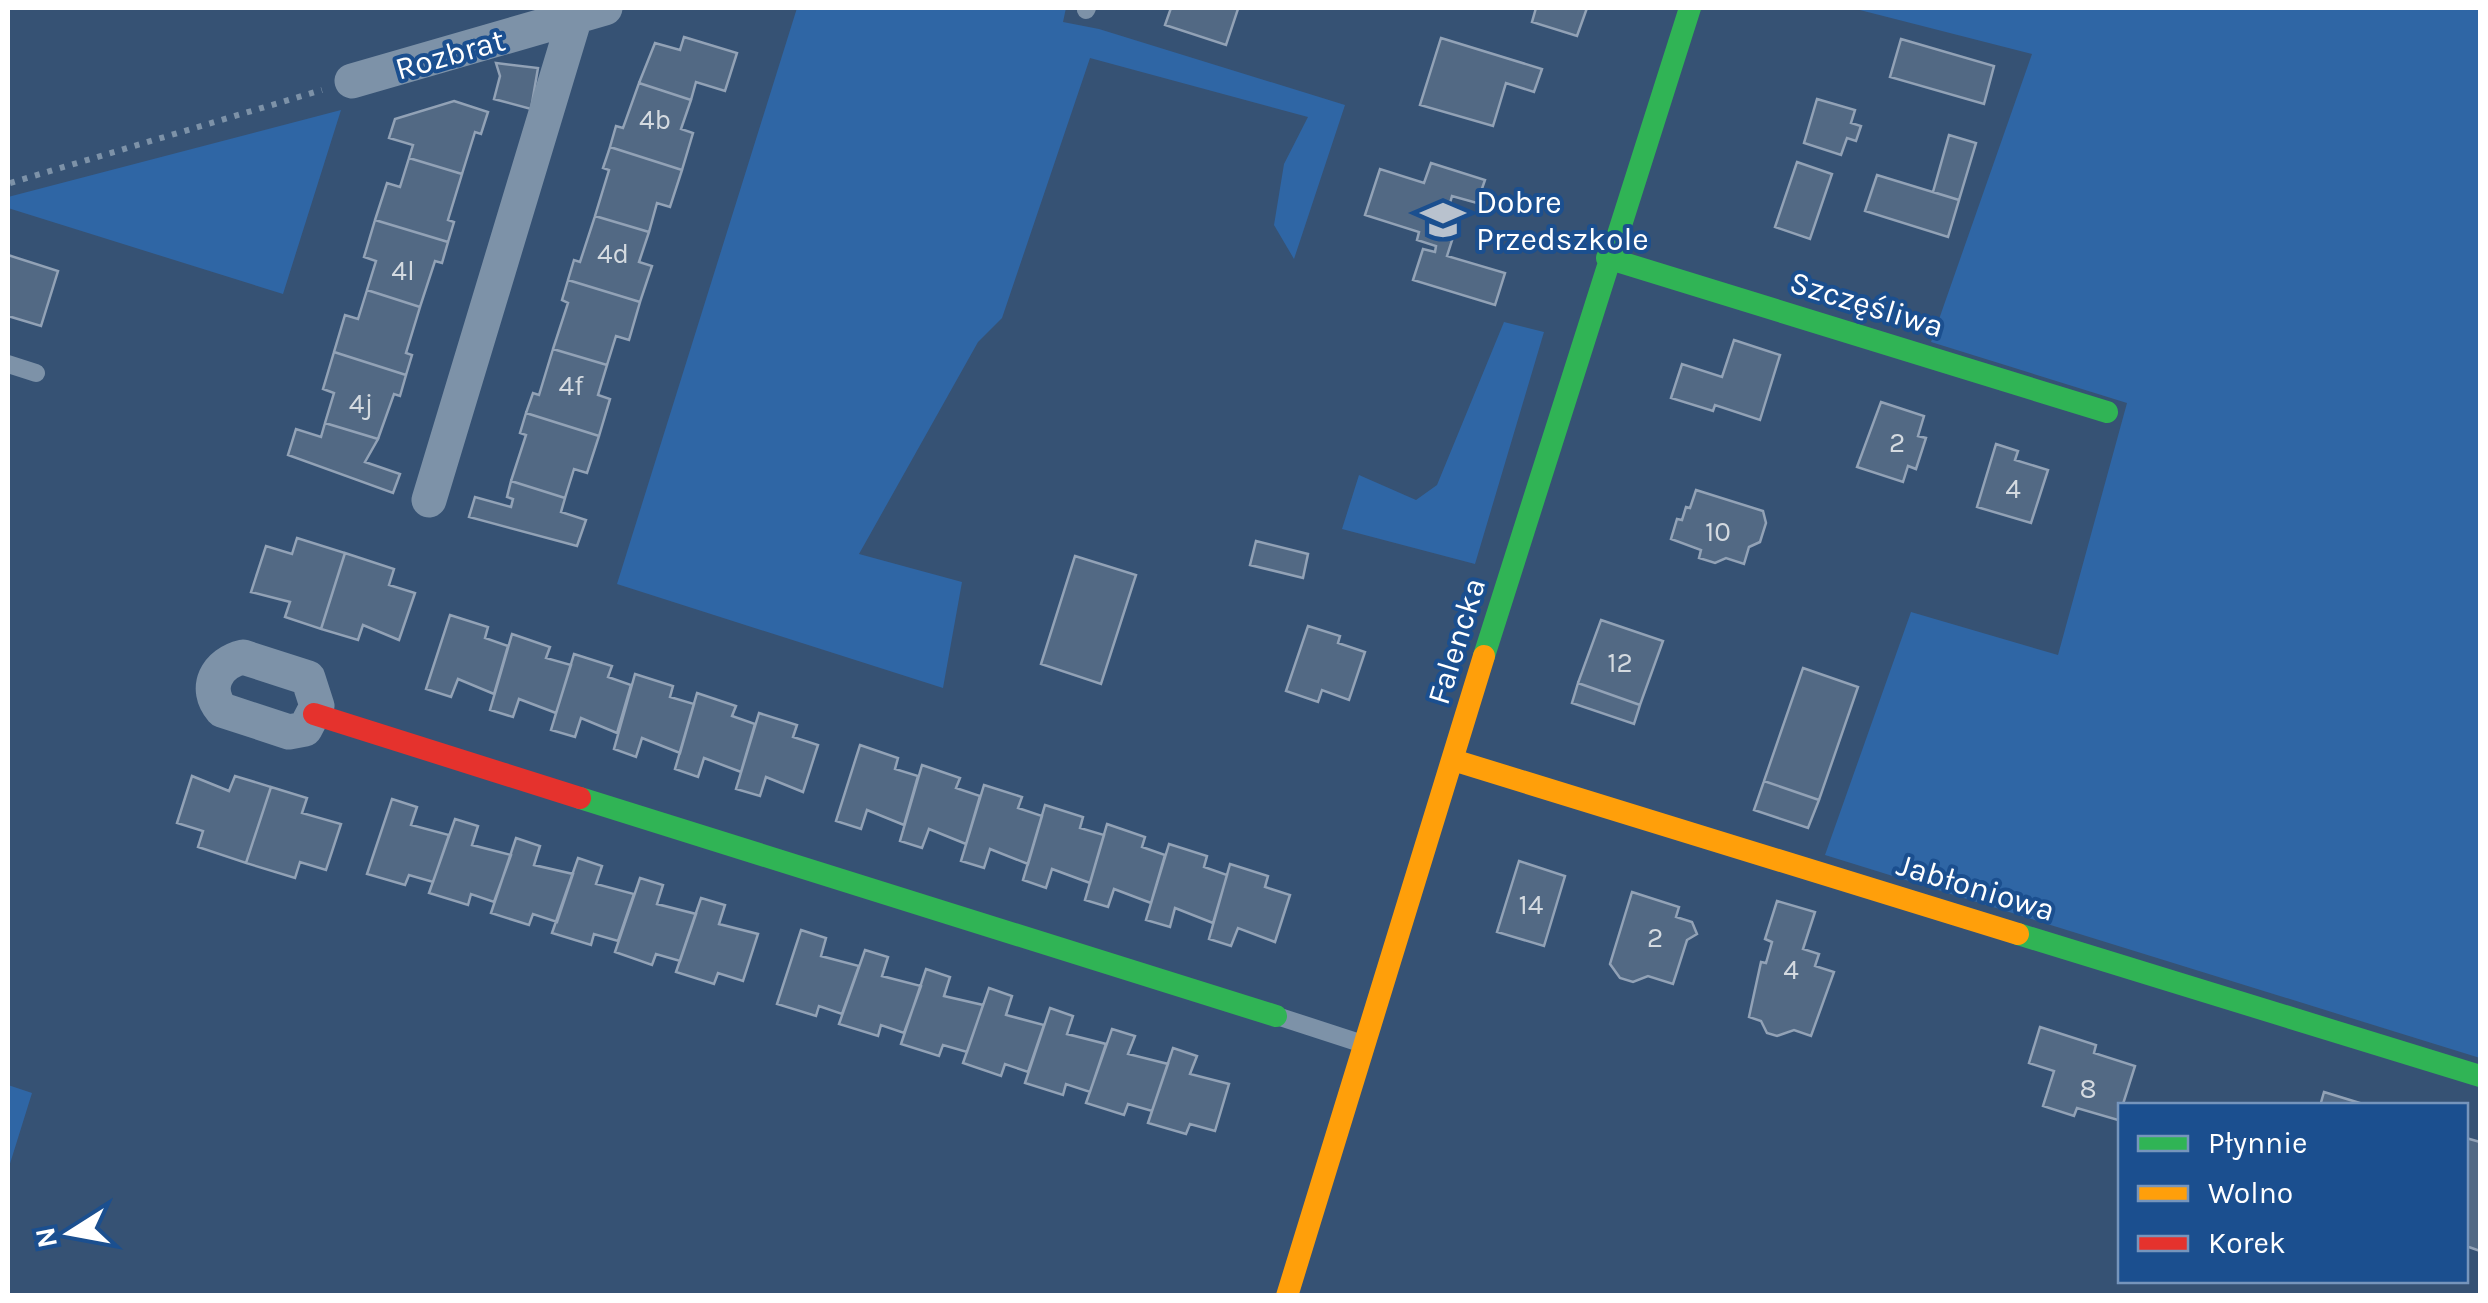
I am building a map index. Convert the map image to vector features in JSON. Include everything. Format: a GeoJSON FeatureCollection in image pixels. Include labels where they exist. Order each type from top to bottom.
{"type":"FeatureCollection","features":[{"type":"Feature","properties":{"kind":"street","name":"Falencka"},"geometry":{"type":"LineString","coordinates":[[1287,1296],[1608,258],[1690,8]]}},
{"type":"Feature","properties":{"kind":"street","name":"Rozbrat"},"geometry":{"type":"LineString","coordinates":[[352,82],[590,12]]}},
{"type":"Feature","properties":{"kind":"street"},"geometry":{"type":"LineString","coordinates":[[429,500],[590,12]]}},
{"type":"Feature","properties":{"kind":"street","name":"Szczęśliwa"},"geometry":{"type":"LineString","coordinates":[[1608,258],[2107,412]]}},
{"type":"Feature","properties":{"kind":"street"},"geometry":{"type":"LineString","coordinates":[[314,714],[1276,1016]]}},
{"type":"Feature","properties":{"kind":"street","name":"Jabłoniowa"},"geometry":{"type":"LineString","coordinates":[[1453,760],[2480,1076]]}},
{"type":"Feature","properties":{"kind":"lane"},"geometry":{"type":"LineString","coordinates":[[8,364],[36,373]]}},
{"type":"Feature","properties":{"kind":"lane"},"geometry":{"type":"LineString","coordinates":[[1276,1016],[1365,1045]]}},
{"type":"Feature","properties":{"kind":"path"},"geometry":{"type":"LineString","coordinates":[[10,184],[352,82]]}},
{"type":"Feature","properties":{"kind":"shaded area"},"geometry":{"type":"Polygon","coordinates":[[[797,8],[1066,8],[1063,22],[1099,29],[1345,105],[1294,259],[1274,225],[1284,164],[1308,117],[1090,58],[1002,318],[978,342],[859,554],[962,582],[943,688],[617,584],[797,8]]]}},
{"type":"Feature","properties":{"kind":"shaded area"},"geometry":{"type":"Polygon","coordinates":[[[1852,8],[2480,8],[2480,1058],[1825,855],[1911,612],[2058,655],[2127,403],[1931,342],[2032,54],[1852,8]]]}},
{"type":"Feature","properties":{"kind":"shaded area"},"geometry":{"type":"Polygon","coordinates":[[[341,110],[283,294],[8,208],[8,197],[341,110]]]}},
{"type":"Feature","properties":{"kind":"shaded area"},"geometry":{"type":"Polygon","coordinates":[[[1504,322],[1544,332],[1475,564],[1342,529],[1359,475],[1416,500],[1437,485],[1504,322]]]}},
{"type":"Feature","properties":{"kind":"shaded area"},"geometry":{"type":"Polygon","coordinates":[[[8,1085],[32,1093],[8,1170],[8,1085]]]}},
{"type":"Feature","properties":{"kind":"building"},"geometry":{"type":"Polygon","coordinates":[[[1171,8],[1238,9],[1226,45],[1165,25],[1171,8]]]}},
{"type":"Feature","properties":{"kind":"building"},"geometry":{"type":"Polygon","coordinates":[[[1536,8],[1587,8],[1577,36],[1532,22],[1536,8]]]}},
{"type":"Feature","properties":{"kind":"building"},"geometry":{"type":"Polygon","coordinates":[[[684,37],[737,53],[725,91],[696,82],[691,100],[639,83],[655,43],[680,50],[684,37]]]}},
{"type":"Feature","properties":{"kind":"building"},"geometry":{"type":"Polygon","coordinates":[[[1441,38],[1542,69],[1534,92],[1506,83],[1493,126],[1420,105],[1441,38]]]}},
{"type":"Feature","properties":{"kind":"building"},"geometry":{"type":"Polygon","coordinates":[[[1901,39],[1994,66],[1984,104],[1890,77],[1901,39]]]}},
{"type":"Feature","properties":{"kind":"building"},"geometry":{"type":"Polygon","coordinates":[[[496,63],[538,68],[531,109],[494,99],[500,76],[496,63]]]}},
{"type":"Feature","properties":{"kind":"building"},"geometry":{"type":"Polygon","coordinates":[[[639,83],[691,100],[681,129],[693,133],[682,170],[610,147],[616,126],[623,128],[639,83]]]}},
{"type":"Feature","properties":{"kind":"building"},"geometry":{"type":"Polygon","coordinates":[[[1817,99],[1855,110],[1851,123],[1861,126],[1856,141],[1847,138],[1841,155],[1804,143],[1817,99]]]}},
{"type":"Feature","properties":{"kind":"building"},"geometry":{"type":"Polygon","coordinates":[[[454,101],[488,112],[481,134],[475,132],[462,174],[409,158],[413,145],[389,138],[395,119],[454,101]]]}},
{"type":"Feature","properties":{"kind":"building"},"geometry":{"type":"Polygon","coordinates":[[[1949,135],[1976,143],[1959,200],[1933,192],[1949,135]]]}},
{"type":"Feature","properties":{"kind":"building"},"geometry":{"type":"Polygon","coordinates":[[[610,147],[682,170],[670,207],[657,203],[649,232],[595,216],[609,170],[603,168],[610,147]]]}},
{"type":"Feature","properties":{"kind":"building"},"geometry":{"type":"Polygon","coordinates":[[[409,158],[462,174],[448,220],[454,222],[448,242],[375,220],[387,183],[400,187],[409,158]]]}},
{"type":"Feature","properties":{"kind":"building"},"geometry":{"type":"Polygon","coordinates":[[[1797,162],[1832,174],[1810,239],[1775,227],[1797,162]]]}},
{"type":"Feature","properties":{"kind":"building"},"geometry":{"type":"Polygon","coordinates":[[[1431,163],[1485,180],[1477,203],[1452,196],[1443,228],[1455,231],[1447,256],[1505,273],[1495,305],[1413,280],[1423,249],[1435,252],[1436,246],[1417,240],[1419,232],[1365,215],[1380,169],[1424,183],[1431,163]]]}},
{"type":"Feature","properties":{"kind":"building"},"geometry":{"type":"Polygon","coordinates":[[[1877,175],[1959,200],[1948,237],[1865,211],[1877,175]]]}},
{"type":"Feature","properties":{"kind":"building"},"geometry":{"type":"Polygon","coordinates":[[[595,216],[649,232],[639,262],[652,266],[640,302],[568,280],[574,260],[580,262],[595,216]]]}},
{"type":"Feature","properties":{"kind":"building"},"geometry":{"type":"Polygon","coordinates":[[[375,220],[448,242],[442,263],[435,261],[420,307],[367,290],[376,261],[364,257],[375,220]]]}},
{"type":"Feature","properties":{"kind":"building"},"geometry":{"type":"Polygon","coordinates":[[[8,255],[58,271],[41,326],[8,316],[8,255]]]}},
{"type":"Feature","properties":{"kind":"building"},"geometry":{"type":"Polygon","coordinates":[[[568,280],[640,302],[629,340],[616,336],[607,365],[553,349],[568,303],[562,300],[568,280]]]}},
{"type":"Feature","properties":{"kind":"building"},"geometry":{"type":"Polygon","coordinates":[[[367,290],[420,307],[406,353],[412,355],[406,375],[334,352],[345,315],[358,319],[367,290]]]}},
{"type":"Feature","properties":{"kind":"building"},"geometry":{"type":"Polygon","coordinates":[[[1734,340],[1780,355],[1760,420],[1715,405],[1713,411],[1671,398],[1682,364],[1722,377],[1734,340]]]}},
{"type":"Feature","properties":{"kind":"building"},"geometry":{"type":"Polygon","coordinates":[[[553,349],[607,365],[598,395],[610,399],[599,436],[526,413],[533,393],[539,395],[553,349]]]}},
{"type":"Feature","properties":{"kind":"building"},"geometry":{"type":"Polygon","coordinates":[[[334,352],[406,375],[400,396],[394,394],[378,439],[325,423],[334,393],[323,389],[334,352]]]}},
{"type":"Feature","properties":{"kind":"building"},"geometry":{"type":"Polygon","coordinates":[[[1881,402],[1924,416],[1918,436],[1926,438],[1916,469],[1908,466],[1903,482],[1857,467],[1881,402]]]}},
{"type":"Feature","properties":{"kind":"building"},"geometry":{"type":"Polygon","coordinates":[[[526,413],[599,436],[587,473],[574,469],[565,498],[511,481],[526,435],[520,433],[526,413]]]}},
{"type":"Feature","properties":{"kind":"building"},"geometry":{"type":"Polygon","coordinates":[[[325,423],[378,439],[365,462],[400,474],[393,493],[288,455],[296,429],[321,437],[325,423]]]}},
{"type":"Feature","properties":{"kind":"building"},"geometry":{"type":"Polygon","coordinates":[[[1996,444],[2018,451],[2015,460],[2048,470],[2031,523],[1977,507],[1996,444]]]}},
{"type":"Feature","properties":{"kind":"building"},"geometry":{"type":"Polygon","coordinates":[[[511,481],[565,498],[561,512],[586,520],[577,546],[469,517],[475,497],[511,507],[513,499],[507,497],[511,481]]]}},
{"type":"Feature","properties":{"kind":"building"},"geometry":{"type":"Polygon","coordinates":[[[1696,490],[1763,511],[1766,523],[1760,542],[1749,547],[1744,564],[1726,558],[1715,563],[1699,558],[1701,550],[1671,539],[1677,519],[1682,520],[1686,507],[1690,508],[1696,490]]]}},
{"type":"Feature","properties":{"kind":"building"},"geometry":{"type":"Polygon","coordinates":[[[297,538],[345,553],[321,629],[285,617],[290,602],[251,592],[266,546],[292,554],[297,538]]]}},
{"type":"Feature","properties":{"kind":"building"},"geometry":{"type":"Polygon","coordinates":[[[1256,541],[1308,554],[1303,578],[1250,565],[1256,541]]]}},
{"type":"Feature","properties":{"kind":"building"},"geometry":{"type":"Polygon","coordinates":[[[345,553],[394,569],[389,585],[415,593],[399,640],[363,625],[358,640],[321,629],[345,553]]]}},
{"type":"Feature","properties":{"kind":"building"},"geometry":{"type":"Polygon","coordinates":[[[1075,556],[1136,575],[1101,684],[1041,664],[1075,556]]]}},
{"type":"Feature","properties":{"kind":"building"},"geometry":{"type":"Polygon","coordinates":[[[450,615],[488,627],[485,638],[508,646],[494,694],[458,679],[451,697],[426,689],[450,615]]]}},
{"type":"Feature","properties":{"kind":"building"},"geometry":{"type":"Polygon","coordinates":[[[1601,620],[1663,641],[1640,705],[1578,683],[1601,620]]]}},
{"type":"Feature","properties":{"kind":"building"},"geometry":{"type":"Polygon","coordinates":[[[1308,626],[1340,636],[1338,643],[1365,652],[1349,700],[1322,690],[1318,702],[1286,691],[1308,626]]]}},
{"type":"Feature","properties":{"kind":"building"},"geometry":{"type":"Polygon","coordinates":[[[512,634],[550,647],[546,658],[571,665],[556,713],[519,699],[513,717],[490,710],[512,634]]]}},
{"type":"Feature","properties":{"kind":"building"},"geometry":{"type":"Polygon","coordinates":[[[574,654],[612,666],[608,677],[631,685],[617,733],[581,718],[575,737],[551,730],[574,654]]]}},
{"type":"Feature","properties":{"kind":"building"},"geometry":{"type":"Polygon","coordinates":[[[1803,668],[1858,687],[1819,800],[1764,781],[1803,668]]]}},
{"type":"Feature","properties":{"kind":"building"},"geometry":{"type":"Polygon","coordinates":[[[635,674],[673,686],[670,697],[694,704],[680,753],[642,738],[636,757],[614,749],[635,674]]]}},
{"type":"Feature","properties":{"kind":"building"},"geometry":{"type":"Polygon","coordinates":[[[1578,683],[1640,705],[1634,724],[1572,703],[1578,683]]]}},
{"type":"Feature","properties":{"kind":"building"},"geometry":{"type":"Polygon","coordinates":[[[697,693],[736,706],[732,716],[755,724],[741,772],[704,758],[698,777],[675,769],[697,693]]]}},
{"type":"Feature","properties":{"kind":"building"},"geometry":{"type":"Polygon","coordinates":[[[759,713],[797,725],[793,737],[818,745],[803,792],[766,777],[760,796],[736,789],[759,713]]]}},
{"type":"Feature","properties":{"kind":"building"},"geometry":{"type":"Polygon","coordinates":[[[860,745],[898,758],[895,769],[918,776],[904,825],[867,810],[861,829],[836,821],[860,745]]]}},
{"type":"Feature","properties":{"kind":"building"},"geometry":{"type":"Polygon","coordinates":[[[922,765],[960,778],[956,788],[980,796],[966,844],[929,829],[922,848],[900,841],[922,765]]]}},
{"type":"Feature","properties":{"kind":"building"},"geometry":{"type":"Polygon","coordinates":[[[192,776],[229,791],[235,776],[271,787],[246,863],[198,847],[203,831],[177,823],[192,776]]]}},
{"type":"Feature","properties":{"kind":"building"},"geometry":{"type":"Polygon","coordinates":[[[1764,781],[1819,800],[1808,828],[1754,810],[1764,781]]]}},
{"type":"Feature","properties":{"kind":"building"},"geometry":{"type":"Polygon","coordinates":[[[984,785],[1022,797],[1018,808],[1042,816],[1028,864],[990,849],[984,868],[961,861],[984,785]]]}},
{"type":"Feature","properties":{"kind":"building"},"geometry":{"type":"Polygon","coordinates":[[[271,787],[307,798],[302,813],[341,824],[326,870],[300,862],[295,878],[246,863],[271,787]]]}},
{"type":"Feature","properties":{"kind":"building"},"geometry":{"type":"Polygon","coordinates":[[[392,799],[417,807],[411,825],[449,835],[433,882],[409,875],[405,885],[367,874],[392,799]]]}},
{"type":"Feature","properties":{"kind":"building"},"geometry":{"type":"Polygon","coordinates":[[[1045,805],[1083,817],[1080,828],[1104,835],[1090,883],[1052,869],[1046,888],[1023,880],[1045,805]]]}},
{"type":"Feature","properties":{"kind":"building"},"geometry":{"type":"Polygon","coordinates":[[[455,819],[478,826],[472,845],[511,855],[494,902],[471,894],[468,905],[429,893],[455,819]]]}},
{"type":"Feature","properties":{"kind":"building"},"geometry":{"type":"Polygon","coordinates":[[[1107,824],[1145,837],[1142,847],[1165,855],[1151,903],[1114,889],[1108,907],[1085,900],[1107,824]]]}},
{"type":"Feature","properties":{"kind":"building"},"geometry":{"type":"Polygon","coordinates":[[[516,838],[540,846],[534,865],[573,874],[557,922],[533,914],[529,925],[491,913],[516,838]]]}},
{"type":"Feature","properties":{"kind":"building"},"geometry":{"type":"Polygon","coordinates":[[[1169,844],[1207,856],[1204,867],[1227,875],[1213,923],[1175,908],[1170,927],[1146,920],[1169,844]]]}},
{"type":"Feature","properties":{"kind":"building"},"geometry":{"type":"Polygon","coordinates":[[[578,858],[602,866],[596,884],[634,894],[618,941],[594,934],[591,945],[552,933],[578,858]]]}},
{"type":"Feature","properties":{"kind":"building"},"geometry":{"type":"Polygon","coordinates":[[[1519,861],[1565,876],[1544,946],[1497,932],[1519,861]]]}},
{"type":"Feature","properties":{"kind":"building"},"geometry":{"type":"Polygon","coordinates":[[[1230,864],[1268,876],[1265,887],[1290,895],[1275,942],[1238,928],[1231,946],[1209,939],[1230,864]]]}},
{"type":"Feature","properties":{"kind":"building"},"geometry":{"type":"Polygon","coordinates":[[[640,878],[663,885],[657,904],[696,914],[680,961],[656,954],[652,965],[615,952],[640,878]]]}},
{"type":"Feature","properties":{"kind":"building"},"geometry":{"type":"Polygon","coordinates":[[[1632,892],[1679,907],[1676,917],[1692,922],[1697,934],[1687,940],[1673,984],[1648,976],[1633,982],[1620,978],[1610,964],[1632,892]]]}},
{"type":"Feature","properties":{"kind":"building"},"geometry":{"type":"Polygon","coordinates":[[[701,898],[725,905],[719,924],[758,934],[743,981],[718,973],[714,984],[676,972],[701,898]]]}},
{"type":"Feature","properties":{"kind":"building"},"geometry":{"type":"Polygon","coordinates":[[[1777,901],[1815,912],[1803,949],[1819,954],[1815,966],[1834,972],[1811,1036],[1794,1030],[1777,1036],[1767,1033],[1761,1021],[1749,1017],[1761,962],[1766,963],[1772,942],[1765,939],[1777,901]]]}},
{"type":"Feature","properties":{"kind":"building"},"geometry":{"type":"Polygon","coordinates":[[[801,930],[826,938],[821,956],[859,966],[842,1014],[819,1006],[816,1016],[777,1004],[801,930]]]}},
{"type":"Feature","properties":{"kind":"building"},"geometry":{"type":"Polygon","coordinates":[[[865,950],[888,957],[882,976],[921,986],[904,1033],[881,1025],[878,1036],[839,1024],[865,950]]]}},
{"type":"Feature","properties":{"kind":"building"},"geometry":{"type":"Polygon","coordinates":[[[926,969],[950,977],[944,996],[983,1005],[967,1052],[943,1045],[939,1056],[901,1044],[926,969]]]}},
{"type":"Feature","properties":{"kind":"building"},"geometry":{"type":"Polygon","coordinates":[[[989,988],[1012,996],[1006,1015],[1044,1025],[1028,1072],[1005,1064],[1001,1076],[963,1063],[989,988]]]}},
{"type":"Feature","properties":{"kind":"building"},"geometry":{"type":"Polygon","coordinates":[[[1050,1008],[1073,1016],[1067,1034],[1106,1044],[1090,1092],[1066,1084],[1063,1095],[1025,1083],[1050,1008]]]}},
{"type":"Feature","properties":{"kind":"building"},"geometry":{"type":"Polygon","coordinates":[[[2040,1027],[2096,1045],[2094,1053],[2135,1066],[2123,1103],[2118,1103],[2118,1120],[2077,1108],[2074,1116],[2043,1106],[2054,1071],[2029,1063],[2040,1027]]]}},
{"type":"Feature","properties":{"kind":"building"},"geometry":{"type":"Polygon","coordinates":[[[1112,1029],[1135,1036],[1128,1054],[1168,1064],[1152,1111],[1128,1104],[1124,1115],[1086,1103],[1112,1029]]]}},
{"type":"Feature","properties":{"kind":"building"},"geometry":{"type":"Polygon","coordinates":[[[1173,1048],[1197,1056],[1190,1074],[1229,1084],[1215,1131],[1190,1124],[1186,1134],[1148,1123],[1173,1048]]]}},
{"type":"Feature","properties":{"kind":"building"},"geometry":{"type":"Polygon","coordinates":[[[2324,1092],[2360,1103],[2321,1103],[2324,1092]]]}},
{"type":"Feature","properties":{"kind":"building"},"geometry":{"type":"Polygon","coordinates":[[[2468,1139],[2480,1142],[2480,1251],[2468,1247],[2468,1139]]]}},
{"type":"Feature","properties":{"kind":"traffic: fast"},"geometry":{"type":"LineString","coordinates":[[1484,656],[1690,8]]}},
{"type":"Feature","properties":{"kind":"traffic: fast"},"geometry":{"type":"LineString","coordinates":[[1607,258],[2107,412]]}},
{"type":"Feature","properties":{"kind":"traffic: fast"},"geometry":{"type":"LineString","coordinates":[[580,798],[1276,1016]]}},
{"type":"Feature","properties":{"kind":"traffic: fast"},"geometry":{"type":"LineString","coordinates":[[2018,934],[2480,1076]]}},
{"type":"Feature","properties":{"kind":"traffic: slow"},"geometry":{"type":"LineString","coordinates":[[1287,1296],[1484,656]]}},
{"type":"Feature","properties":{"kind":"traffic: slow"},"geometry":{"type":"LineString","coordinates":[[1453,760],[2018,934]]}},
{"type":"Feature","properties":{"kind":"traffic: jam"},"geometry":{"type":"LineString","coordinates":[[314,714],[580,798]]}},
{"type":"Feature","properties":{"kind":"place","name":"Dobre Przedszkole"},"geometry":{"type":"Point","coordinates":[1443,220]}}]}
